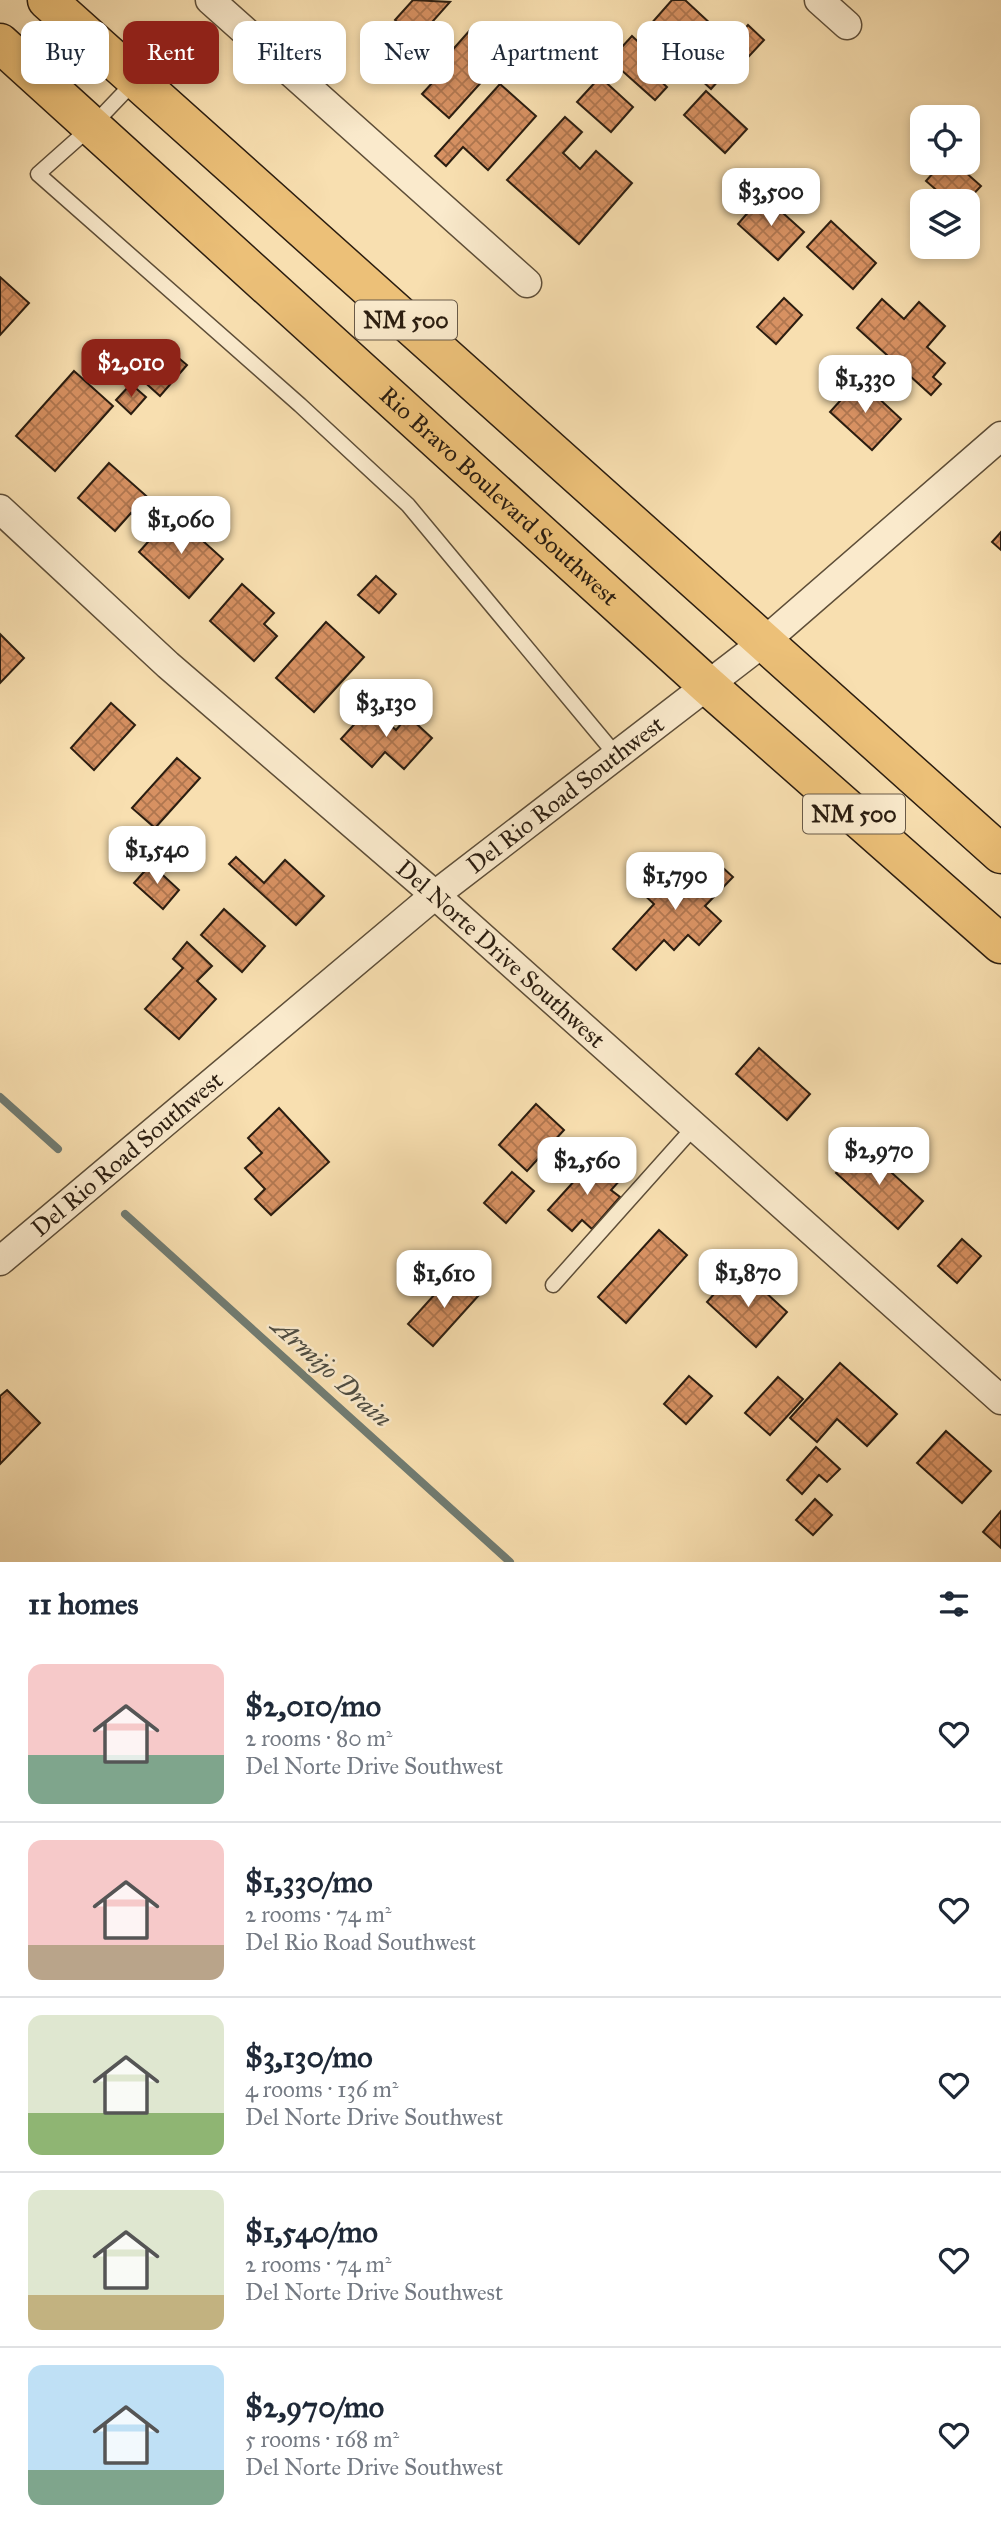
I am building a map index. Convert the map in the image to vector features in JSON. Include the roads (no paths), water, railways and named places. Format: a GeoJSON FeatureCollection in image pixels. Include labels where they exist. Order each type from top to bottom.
{"type":"FeatureCollection","features":[{"type":"Feature","properties":{"kind":"main road","name":"NM 500"},"geometry":{"type":"LineString","coordinates":[[47,0],[123,68]]}},
{"type":"Feature","properties":{"kind":"main road","name":"Rio Bravo Boulevard Southwest"},"geometry":{"type":"LineString","coordinates":[[0,43],[707,685],[1001,944]]}},
{"type":"Feature","properties":{"kind":"main road","name":"NM 500"},"geometry":{"type":"LineString","coordinates":[[140,84],[1001,854]]}},
{"type":"Feature","properties":{"kind":"street"},"geometry":{"type":"LineString","coordinates":[[210,0],[527,283]]}},
{"type":"Feature","properties":{"kind":"street"},"geometry":{"type":"LineString","coordinates":[[819,0],[847,25]]}},
{"type":"Feature","properties":{"kind":"street","name":"Del Rio Road Southwest"},"geometry":{"type":"LineString","coordinates":[[0,1261],[435,895],[765,641],[1001,436]]}},
{"type":"Feature","properties":{"kind":"street","name":"Del Norte Drive Southwest"},"geometry":{"type":"LineString","coordinates":[[0,509],[168,665],[435,895],[1001,1399]]}},
{"type":"Feature","properties":{"kind":"lane"},"geometry":{"type":"LineString","coordinates":[[132,84],[92,126],[38,174],[300,405],[408,505],[616,755]]}},
{"type":"Feature","properties":{"kind":"lane"},"geometry":{"type":"LineString","coordinates":[[553,1285],[695,1126]]}},
{"type":"Feature","properties":{"kind":"waterway","name":"Armijo Drain"},"geometry":{"type":"LineString","coordinates":[[0,1097],[58,1149]]}},
{"type":"Feature","properties":{"kind":"waterway","name":"Armijo Drain"},"geometry":{"type":"LineString","coordinates":[[125,1214],[510,1562]]}}]}
